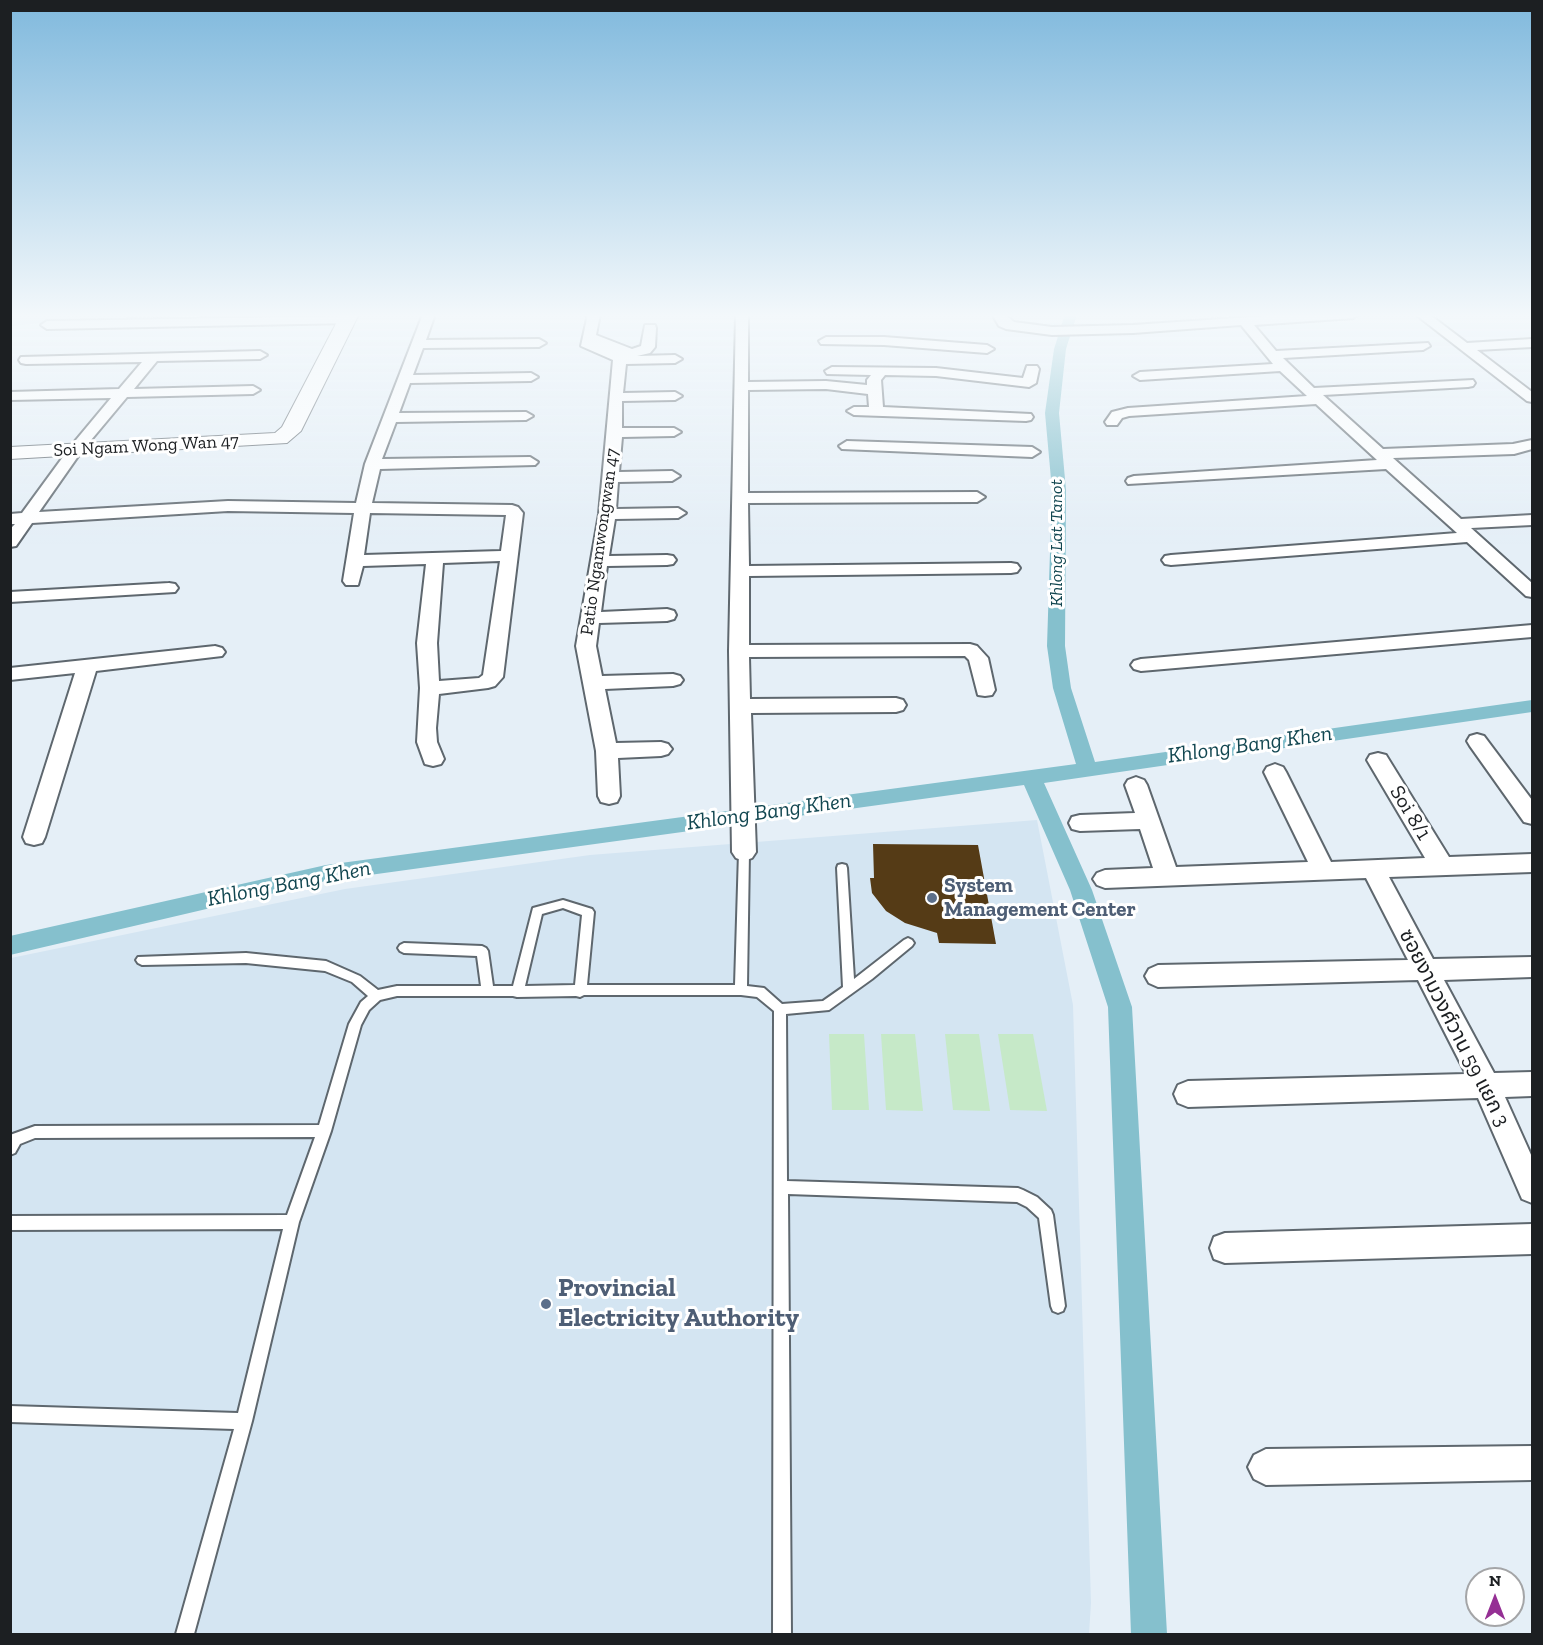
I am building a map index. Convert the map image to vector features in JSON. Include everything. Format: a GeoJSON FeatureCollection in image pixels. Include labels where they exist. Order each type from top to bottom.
{"type":"FeatureCollection","features":[{"type":"Feature","properties":{"kind":"street"},"geometry":{"type":"LineString","coordinates":[[10,396],[220,391]]}},
{"type":"Feature","properties":{"kind":"street","name":"Soi Ngam Wong Wan 47"},"geometry":{"type":"LineString","coordinates":[[10,453],[280,439],[291,431],[311,391]]}},
{"type":"Feature","properties":{"kind":"street"},"geometry":{"type":"LineString","coordinates":[[351,580],[363,506],[373,464],[400,391]]}},
{"type":"Feature","properties":{"kind":"street","name":"Patio Ngamwongwan 47"},"geometry":{"type":"LineString","coordinates":[[609,795],[608,751],[586,646],[607,514],[615,433],[616,391]]}},
{"type":"Feature","properties":{"kind":"street"},"geometry":{"type":"LineString","coordinates":[[740,391],[739,651],[744,852]]}},
{"type":"Feature","properties":{"kind":"street"},"geometry":{"type":"LineString","coordinates":[[876,391],[876,411]]}},
{"type":"Feature","properties":{"kind":"street"},"geometry":{"type":"LineString","coordinates":[[1309,391],[1533,592]]}},
{"type":"Feature","properties":{"kind":"street"},"geometry":{"type":"LineString","coordinates":[[1112,422],[1117,415],[1128,412],[1377,391]]}},
{"type":"Feature","properties":{"kind":"street"},"geometry":{"type":"LineString","coordinates":[[10,543],[76,450],[124,393]]}},
{"type":"Feature","properties":{"kind":"street"},"geometry":{"type":"LineString","coordinates":[[615,397],[675,396]]}},
{"type":"Feature","properties":{"kind":"street"},"geometry":{"type":"LineString","coordinates":[[854,411],[876,411],[913,430],[1032,452]]}},
{"type":"Feature","properties":{"kind":"street"},"geometry":{"type":"LineString","coordinates":[[390,418],[526,416]]}},
{"type":"Feature","properties":{"kind":"street"},"geometry":{"type":"LineString","coordinates":[[847,446],[913,430],[1026,417]]}},
{"type":"Feature","properties":{"kind":"street"},"geometry":{"type":"LineString","coordinates":[[615,433],[674,432]]}},
{"type":"Feature","properties":{"kind":"street"},"geometry":{"type":"LineString","coordinates":[[1134,481],[1514,449],[1533,444]]}},
{"type":"Feature","properties":{"kind":"street"},"geometry":{"type":"LineString","coordinates":[[373,464],[530,462]]}},
{"type":"Feature","properties":{"kind":"street"},"geometry":{"type":"LineString","coordinates":[[610,477],[672,476]]}},
{"type":"Feature","properties":{"kind":"street"},"geometry":{"type":"LineString","coordinates":[[740,498],[977,497]]}},
{"type":"Feature","properties":{"kind":"street"},"geometry":{"type":"LineString","coordinates":[[10,519],[202,506],[363,506],[512,510],[515,513],[493,677],[488,682],[479,684],[430,688]]}},
{"type":"Feature","properties":{"kind":"street"},"geometry":{"type":"LineString","coordinates":[[607,514],[678,513]]}},
{"type":"Feature","properties":{"kind":"street"},"geometry":{"type":"LineString","coordinates":[[1172,560],[1465,531],[1533,520]]}},
{"type":"Feature","properties":{"kind":"street"},"geometry":{"type":"LineString","coordinates":[[355,561],[509,556]]}},
{"type":"Feature","properties":{"kind":"street"},"geometry":{"type":"LineString","coordinates":[[433,759],[427,742],[426,728],[430,688],[428,643],[435,559]]}},
{"type":"Feature","properties":{"kind":"street"},"geometry":{"type":"LineString","coordinates":[[600,561],[667,560]]}},
{"type":"Feature","properties":{"kind":"street"},"geometry":{"type":"LineString","coordinates":[[740,571],[1011,568]]}},
{"type":"Feature","properties":{"kind":"street"},"geometry":{"type":"LineString","coordinates":[[10,597],[169,588]]}},
{"type":"Feature","properties":{"kind":"street"},"geometry":{"type":"LineString","coordinates":[[591,618],[667,615]]}},
{"type":"Feature","properties":{"kind":"street"},"geometry":{"type":"LineString","coordinates":[[1141,665],[1533,631]]}},
{"type":"Feature","properties":{"kind":"street"},"geometry":{"type":"LineString","coordinates":[[739,651],[970,650],[978,658],[985,690]]}},
{"type":"Feature","properties":{"kind":"street"},"geometry":{"type":"LineString","coordinates":[[10,674],[215,652]]}},
{"type":"Feature","properties":{"kind":"street"},"geometry":{"type":"LineString","coordinates":[[34,837],[87,667]]}},
{"type":"Feature","properties":{"kind":"street"},"geometry":{"type":"LineString","coordinates":[[593,682],[673,680]]}},
{"type":"Feature","properties":{"kind":"street"},"geometry":{"type":"LineString","coordinates":[[741,706],[896,705]]}},
{"type":"Feature","properties":{"kind":"street"},"geometry":{"type":"LineString","coordinates":[[1477,741],[1533,816]]}},
{"type":"Feature","properties":{"kind":"street"},"geometry":{"type":"LineString","coordinates":[[608,751],[661,749]]}},
{"type":"Feature","properties":{"kind":"street","name":"Soi 8/1"},"geometry":{"type":"LineString","coordinates":[[1378,760],[1442,866]]}},
{"type":"Feature","properties":{"kind":"street"},"geometry":{"type":"LineString","coordinates":[[1275,772],[1323,870]]}},
{"type":"Feature","properties":{"kind":"street"},"geometry":{"type":"LineString","coordinates":[[1136,785],[1167,875]]}},
{"type":"Feature","properties":{"kind":"street"},"geometry":{"type":"LineString","coordinates":[[1080,824],[1148,821]]}},
{"type":"Feature","properties":{"kind":"street"},"geometry":{"type":"LineString","coordinates":[[1105,879],[1533,863]]}},
{"type":"Feature","properties":{"kind":"street","name":"ซอยงามวงศ์วาน 59 แยก 3"},"geometry":{"type":"LineString","coordinates":[[1373,868],[1486,1085],[1533,1189]]}},
{"type":"Feature","properties":{"kind":"street"},"geometry":{"type":"LineString","coordinates":[[1158,976],[1533,966]]}},
{"type":"Feature","properties":{"kind":"street"},"geometry":{"type":"LineString","coordinates":[[1188,1095],[1533,1084]]}},
{"type":"Feature","properties":{"kind":"street"},"geometry":{"type":"LineString","coordinates":[[1225,1248],[1533,1239]]}},
{"type":"Feature","properties":{"kind":"street"},"geometry":{"type":"LineString","coordinates":[[1266,1467],[1533,1463]]}},
{"type":"Feature","properties":{"kind":"lane"},"geometry":{"type":"LineString","coordinates":[[741,990],[744,852]]}},
{"type":"Feature","properties":{"kind":"lane"},"geometry":{"type":"LineString","coordinates":[[842,868],[849,989]]}},
{"type":"Feature","properties":{"kind":"lane"},"geometry":{"type":"LineString","coordinates":[[517,992],[537,911],[563,904],[588,912],[580,992]]}},
{"type":"Feature","properties":{"kind":"lane"},"geometry":{"type":"LineString","coordinates":[[185,1635],[244,1420],[292,1222],[324,1131],[355,1024],[365,1006],[376,996],[398,991],[741,990],[760,992],[780,1009],[825,1006],[908,943]]}},
{"type":"Feature","properties":{"kind":"lane"},"geometry":{"type":"LineString","coordinates":[[404,948],[482,951],[488,992]]}},
{"type":"Feature","properties":{"kind":"lane"},"geometry":{"type":"LineString","coordinates":[[142,960],[246,958],[326,966],[356,979],[376,996]]}},
{"type":"Feature","properties":{"kind":"lane"},"geometry":{"type":"LineString","coordinates":[[780,1009],[782,1047],[780,1187],[782,1635]]}},
{"type":"Feature","properties":{"kind":"lane"},"geometry":{"type":"LineString","coordinates":[[10,1149],[15,1139],[35,1132],[324,1131]]}},
{"type":"Feature","properties":{"kind":"lane"},"geometry":{"type":"LineString","coordinates":[[780,1187],[1018,1195],[1032,1202],[1046,1215],[1058,1306]]}},
{"type":"Feature","properties":{"kind":"lane"},"geometry":{"type":"LineString","coordinates":[[10,1223],[292,1222]]}},
{"type":"Feature","properties":{"kind":"lane"},"geometry":{"type":"LineString","coordinates":[[10,1414],[244,1420]]}},
{"type":"Feature","properties":{"kind":"shaded area","name":"Provincial Electricity Authority"},"geometry":{"type":"Polygon","coordinates":[[[1037,820],[1073,1005],[1091,1603],[1089,1634],[11,1634],[11,958],[345,889],[590,855],[1037,820]]]}},
{"type":"Feature","properties":{"kind":"green space"},"geometry":{"type":"Polygon","coordinates":[[[829,1034],[864,1034],[869,1110],[832,1110],[829,1034]]]}},
{"type":"Feature","properties":{"kind":"green space"},"geometry":{"type":"Polygon","coordinates":[[[881,1034],[915,1034],[923,1111],[886,1110],[881,1034]]]}},
{"type":"Feature","properties":{"kind":"green space"},"geometry":{"type":"Polygon","coordinates":[[[945,1034],[979,1034],[990,1111],[953,1110],[945,1034]]]}},
{"type":"Feature","properties":{"kind":"green space"},"geometry":{"type":"Polygon","coordinates":[[[998,1034],[1033,1034],[1047,1111],[1010,1110],[998,1034]]]}},
{"type":"Feature","properties":{"kind":"building","name":"System Management Center"},"geometry":{"type":"Polygon","coordinates":[[[873,844],[978,845],[996,944],[939,943],[937,933],[905,923],[886,911],[872,893],[870,878],[874,878],[873,844]]]}},
{"type":"Feature","properties":{"kind":"waterway","name":"Khlong Lat Tanot"},"geometry":{"type":"LineString","coordinates":[[1055,391],[1052,413],[1059,490],[1056,646],[1062,688],[1088,770]]}},
{"type":"Feature","properties":{"kind":"waterway","name":"Khlong Bang Khen"},"geometry":{"type":"LineString","coordinates":[[1088,770],[1532,706]]}},
{"type":"Feature","properties":{"kind":"waterway","name":"Khlong Bang Khen"},"geometry":{"type":"LineString","coordinates":[[1031,777],[1088,770]]}},
{"type":"Feature","properties":{"kind":"waterway","name":"Khlong Bang Khen"},"geometry":{"type":"LineString","coordinates":[[10,946],[326,873],[1031,777]]}},
{"type":"Feature","properties":{"kind":"waterway"},"geometry":{"type":"LineString","coordinates":[[1031,777],[1081,890],[1120,1007],[1149,1634]]}},
{"type":"Feature","properties":{"kind":"place","name":"System Management Center"},"geometry":{"type":"Point","coordinates":[932,898]}},
{"type":"Feature","properties":{"kind":"place","name":"Provincial Electricity Authority"},"geometry":{"type":"Point","coordinates":[546,1304]}}]}
